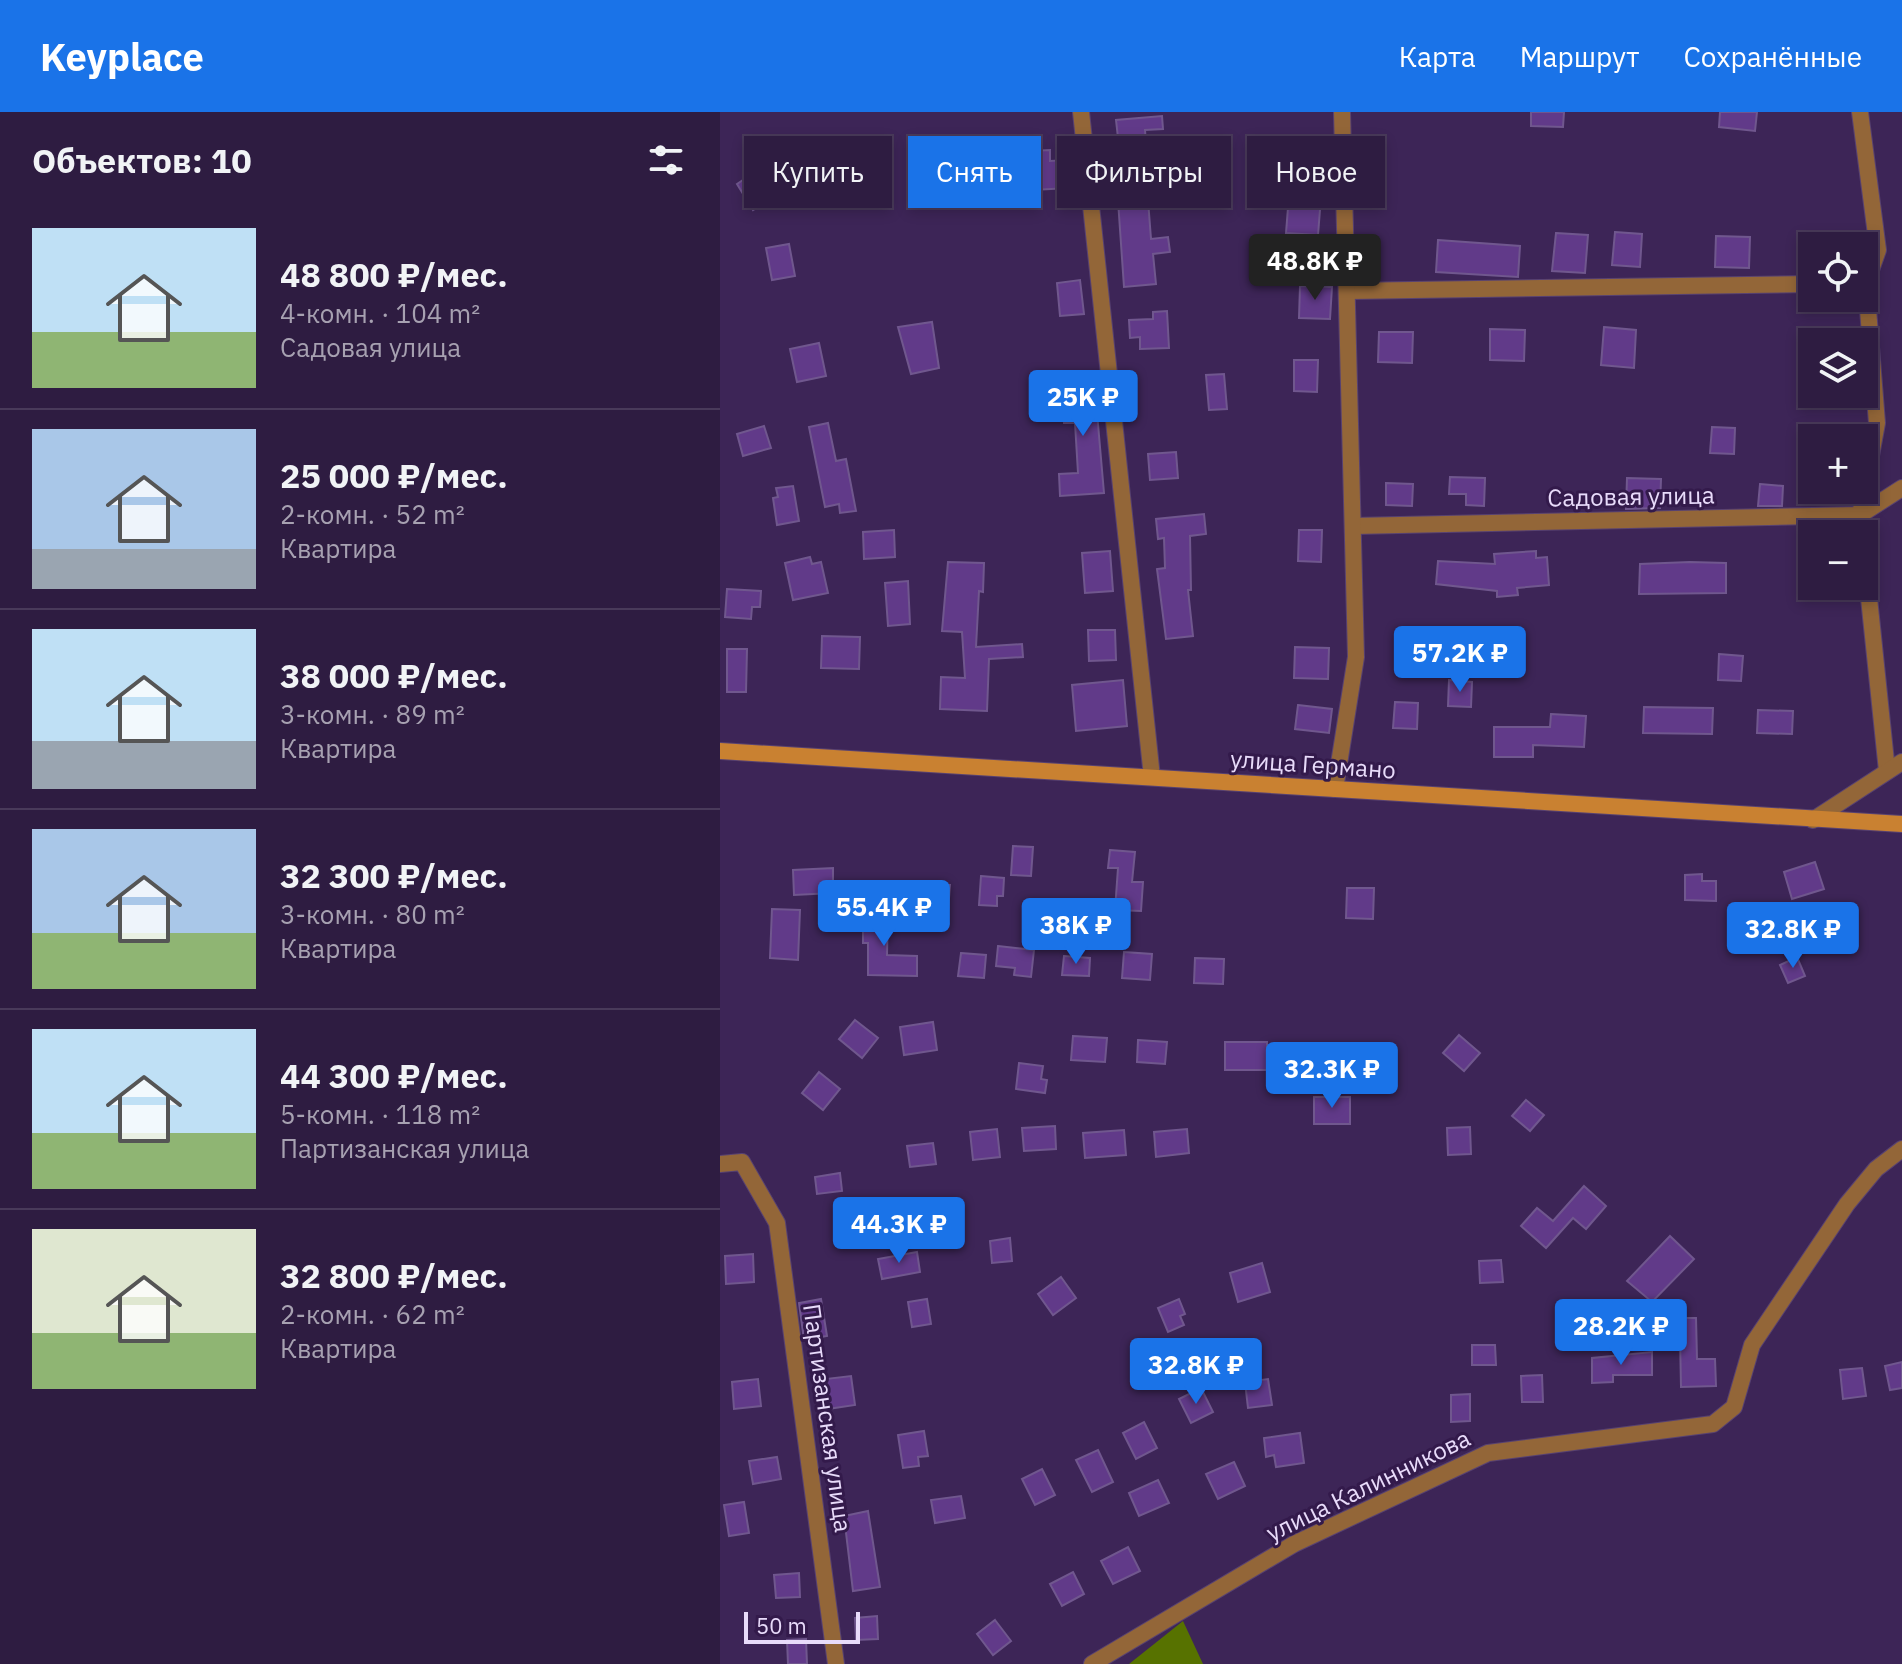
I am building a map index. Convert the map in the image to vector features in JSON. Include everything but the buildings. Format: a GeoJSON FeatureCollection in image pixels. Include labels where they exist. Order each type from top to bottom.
{"type":"FeatureCollection","features":[{"type":"Feature","properties":{"kind":"main road","name":"улица Германо"},"geometry":{"type":"LineString","coordinates":[[720,751],[1902,824]]}},
{"type":"Feature","properties":{"kind":"street"},"geometry":{"type":"LineString","coordinates":[[1081,112],[1152,777]]}},
{"type":"Feature","properties":{"kind":"street"},"geometry":{"type":"LineString","coordinates":[[1335,789],[1356,657],[1342,112]]}},
{"type":"Feature","properties":{"kind":"street"},"geometry":{"type":"LineString","coordinates":[[1860,112],[1876,232]]}},
{"type":"Feature","properties":{"kind":"street"},"geometry":{"type":"LineString","coordinates":[[1348,291],[1798,284]]}},
{"type":"Feature","properties":{"kind":"street"},"geometry":{"type":"LineString","coordinates":[[1861,520],[1877,423],[1867,312]]}},
{"type":"Feature","properties":{"kind":"street"},"geometry":{"type":"LineString","coordinates":[[1860,515],[1902,488]]}},
{"type":"Feature","properties":{"kind":"street","name":"Садовая улица"},"geometry":{"type":"LineString","coordinates":[[1353,526],[1860,515]]}},
{"type":"Feature","properties":{"kind":"street"},"geometry":{"type":"LineString","coordinates":[[1869,600],[1887,771]]}},
{"type":"Feature","properties":{"kind":"street"},"geometry":{"type":"LineString","coordinates":[[1813,820],[1902,762]]}},
{"type":"Feature","properties":{"kind":"street","name":"улица Калинникова"},"geometry":{"type":"LineString","coordinates":[[1092,1664],[1294,1544],[1488,1453],[1713,1424],[1734,1407],[1752,1345],[1847,1204],[1876,1169],[1902,1149]]}},
{"type":"Feature","properties":{"kind":"street","name":"Партизанская улица"},"geometry":{"type":"LineString","coordinates":[[720,1164],[742,1162],[777,1223],[836,1664]]}},
{"type":"Feature","properties":{"kind":"green space"},"geometry":{"type":"Polygon","coordinates":[[[1183,1621],[1203,1664],[1129,1664],[1183,1621]]]}}]}
